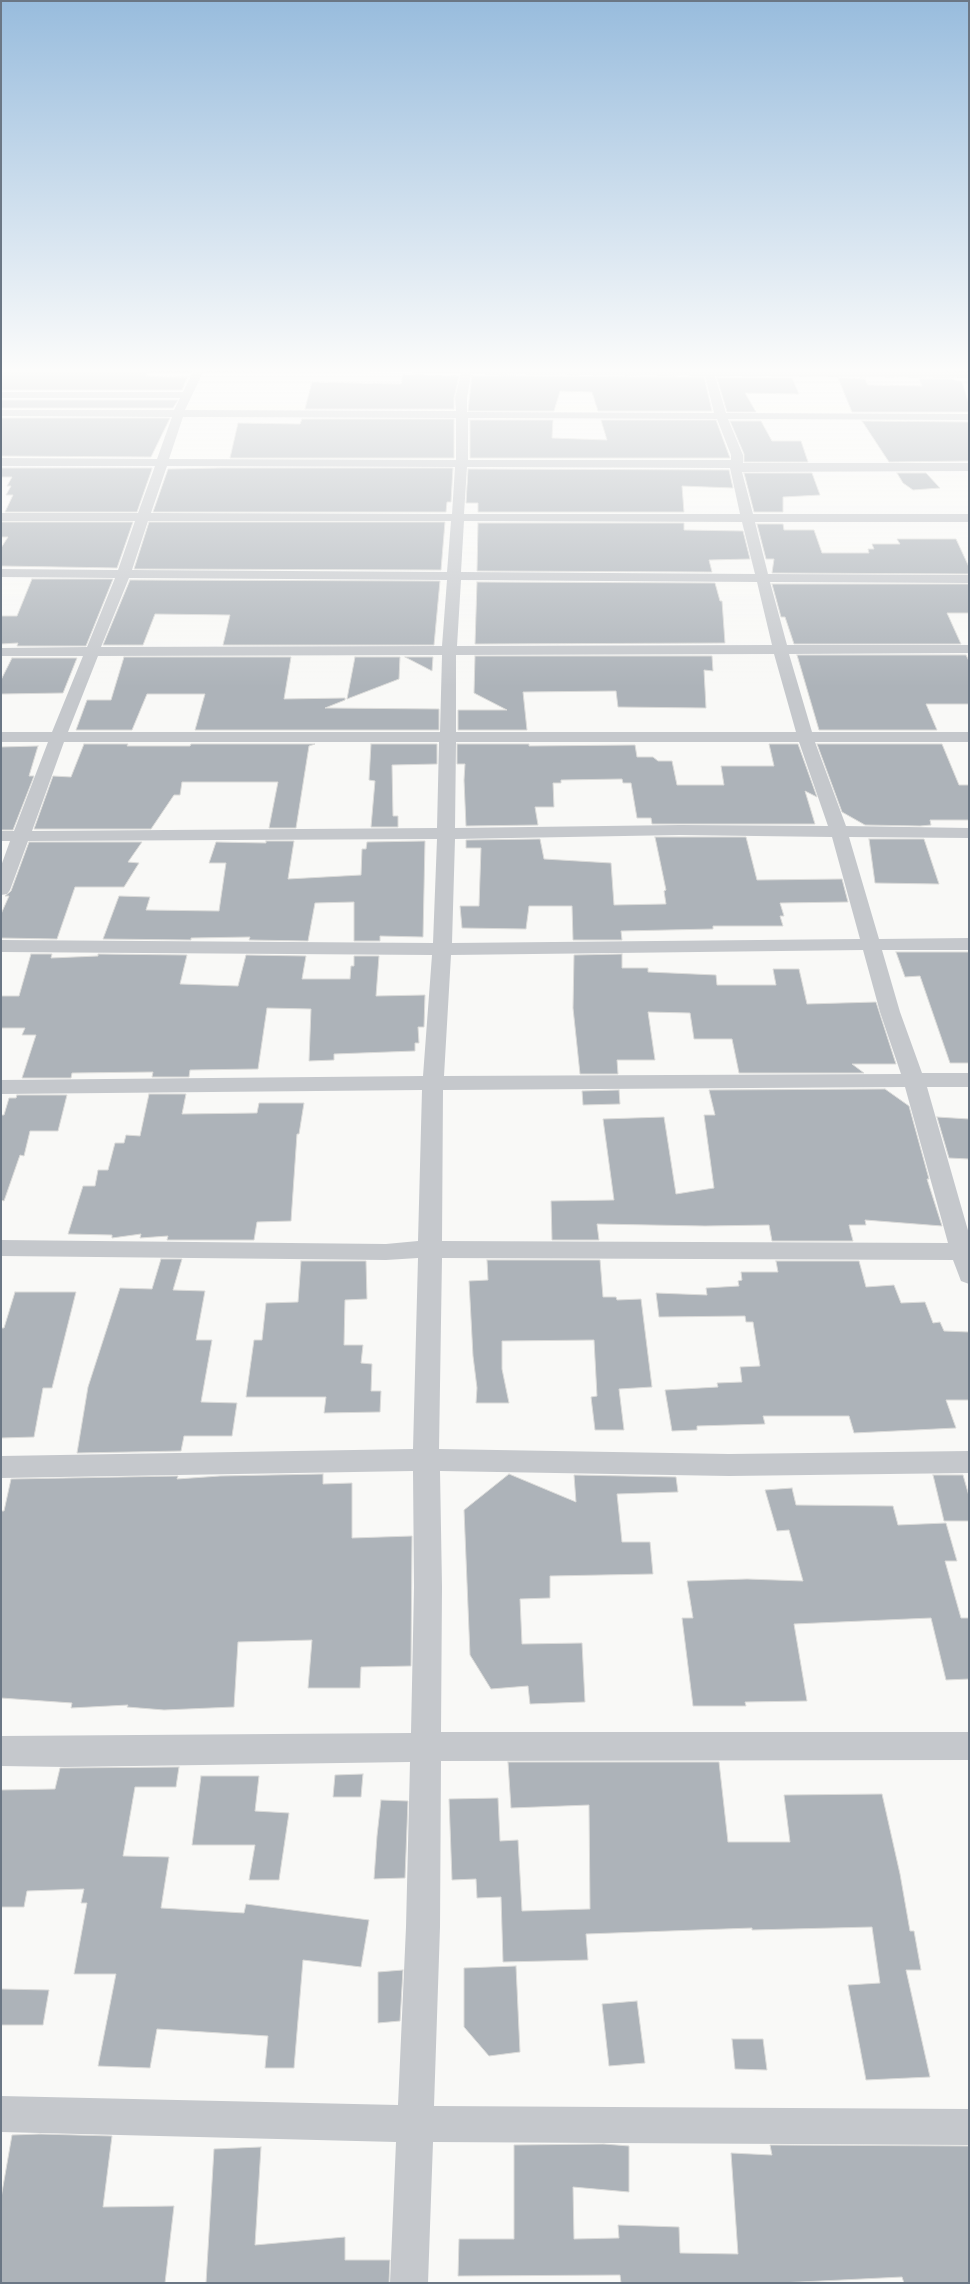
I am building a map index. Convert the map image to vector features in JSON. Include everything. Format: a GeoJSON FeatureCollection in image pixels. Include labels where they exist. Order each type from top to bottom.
{"type":"FeatureCollection","features":[{"type":"Feature","properties":{"kind":"street"},"geometry":{"type":"LineString","coordinates":[[1,890],[58,737],[124,573],[158,475]]}},
{"type":"Feature","properties":{"kind":"street"},"geometry":{"type":"LineString","coordinates":[[409,2283],[423,1928],[428,1587],[426,1460],[433,1083],[442,949],[449,738],[449,651],[460,475]]}},
{"type":"Feature","properties":{"kind":"street"},"geometry":{"type":"LineString","coordinates":[[737,475],[762,578],[805,737],[839,832],[890,1012],[914,1080],[966,1252],[969,1275]]}},
{"type":"Feature","properties":{"kind":"street"},"geometry":{"type":"LineString","coordinates":[[1,517],[969,518]]}},
{"type":"Feature","properties":{"kind":"street"},"geometry":{"type":"LineString","coordinates":[[1,573],[969,579]]}},
{"type":"Feature","properties":{"kind":"street"},"geometry":{"type":"LineString","coordinates":[[1,652],[781,651],[969,649]]}},
{"type":"Feature","properties":{"kind":"street"},"geometry":{"type":"LineString","coordinates":[[1,737],[969,737]]}},
{"type":"Feature","properties":{"kind":"street"},"geometry":{"type":"LineString","coordinates":[[1,836],[446,834],[680,830],[969,833]]}},
{"type":"Feature","properties":{"kind":"street"},"geometry":{"type":"LineString","coordinates":[[1,946],[442,949],[969,944]]}},
{"type":"Feature","properties":{"kind":"street"},"geometry":{"type":"LineString","coordinates":[[1,1087],[969,1080]]}},
{"type":"Feature","properties":{"kind":"street"},"geometry":{"type":"LineString","coordinates":[[1,1248],[386,1252],[431,1249],[966,1252]]}},
{"type":"Feature","properties":{"kind":"street"},"geometry":{"type":"LineString","coordinates":[[1,1468],[426,1460],[729,1465],[969,1462]]}},
{"type":"Feature","properties":{"kind":"street"},"geometry":{"type":"LineString","coordinates":[[1,1751],[65,1752],[426,1747],[969,1746]]}},
{"type":"Feature","properties":{"kind":"street"},"geometry":{"type":"LineString","coordinates":[[1,2114],[415,2124],[969,2127]]}},
{"type":"Feature","properties":{"kind":"building"},"geometry":{"type":"Polygon","coordinates":[[[1,475],[150,475],[137,512],[5,512],[13,495],[6,495],[11,486],[7,486],[12,477],[1,477],[1,475]]]}},
{"type":"Feature","properties":{"kind":"building"},"geometry":{"type":"Polygon","coordinates":[[[166,475],[453,475],[451,502],[447,502],[446,512],[153,512],[166,475]]]}},
{"type":"Feature","properties":{"kind":"building"},"geometry":{"type":"Polygon","coordinates":[[[468,475],[730,475],[733,488],[682,486],[684,512],[478,512],[478,503],[466,503],[468,475]]]}},
{"type":"Feature","properties":{"kind":"building"},"geometry":{"type":"Polygon","coordinates":[[[744,475],[813,475],[820,495],[783,497],[783,512],[754,512],[744,475]]]}},
{"type":"Feature","properties":{"kind":"building"},"geometry":{"type":"Polygon","coordinates":[[[898,475],[927,475],[940,488],[913,490],[903,483],[898,475]]]}},
{"type":"Feature","properties":{"kind":"building"},"geometry":{"type":"Polygon","coordinates":[[[1,522],[133,522],[117,568],[1,566],[1,548],[8,537],[1,537],[1,522]]]}},
{"type":"Feature","properties":{"kind":"building"},"geometry":{"type":"Polygon","coordinates":[[[149,522],[445,522],[441,570],[134,569],[149,522]]]}},
{"type":"Feature","properties":{"kind":"building"},"geometry":{"type":"Polygon","coordinates":[[[478,523],[684,523],[684,530],[743,531],[750,559],[709,560],[712,572],[477,571],[478,523]]]}},
{"type":"Feature","properties":{"kind":"building"},"geometry":{"type":"Polygon","coordinates":[[[757,524],[783,524],[784,530],[814,530],[822,553],[869,553],[868,549],[874,549],[872,544],[900,544],[897,539],[956,539],[969,567],[969,574],[772,573],[774,559],[766,559],[757,524]]]}},
{"type":"Feature","properties":{"kind":"building"},"geometry":{"type":"Polygon","coordinates":[[[32,579],[113,579],[86,646],[17,646],[18,643],[1,644],[1,616],[17,616],[32,579]]]}},
{"type":"Feature","properties":{"kind":"building"},"geometry":{"type":"Polygon","coordinates":[[[130,580],[440,581],[434,645],[223,645],[230,615],[155,614],[143,645],[103,645],[130,580]]]}},
{"type":"Feature","properties":{"kind":"building"},"geometry":{"type":"Polygon","coordinates":[[[477,582],[715,583],[720,601],[722,601],[725,643],[475,644],[477,582]]]}},
{"type":"Feature","properties":{"kind":"building"},"geometry":{"type":"Polygon","coordinates":[[[772,584],[969,584],[969,613],[947,613],[961,644],[794,644],[785,617],[781,617],[772,584]]]}},
{"type":"Feature","properties":{"kind":"building"},"geometry":{"type":"Polygon","coordinates":[[[797,655],[966,655],[969,661],[969,704],[926,704],[937,730],[819,730],[797,655]]]}},
{"type":"Feature","properties":{"kind":"building"},"geometry":{"type":"Polygon","coordinates":[[[475,656],[712,656],[713,671],[704,670],[706,708],[618,707],[616,691],[523,692],[527,730],[458,730],[458,710],[507,710],[474,693],[475,656]]]}},
{"type":"Feature","properties":{"kind":"building"},"geometry":{"type":"Polygon","coordinates":[[[124,657],[291,657],[284,699],[345,698],[345,700],[325,708],[439,709],[439,730],[195,730],[205,694],[147,694],[132,730],[76,730],[87,700],[111,700],[124,657]]]}},
{"type":"Feature","properties":{"kind":"building"},"geometry":{"type":"Polygon","coordinates":[[[355,657],[400,657],[399,679],[347,699],[355,657]]]}},
{"type":"Feature","properties":{"kind":"building"},"geometry":{"type":"Polygon","coordinates":[[[405,657],[433,657],[432,671],[405,657]]]}},
{"type":"Feature","properties":{"kind":"building"},"geometry":{"type":"Polygon","coordinates":[[[12,658],[77,658],[63,693],[1,694],[1,680],[12,658]]]}},
{"type":"Feature","properties":{"kind":"building"},"geometry":{"type":"Polygon","coordinates":[[[84,744],[190,746],[191,744],[315,744],[309,746],[296,828],[269,828],[278,782],[182,782],[180,795],[174,795],[151,829],[34,829],[53,776],[71,777],[84,744]]]}},
{"type":"Feature","properties":{"kind":"building"},"geometry":{"type":"Polygon","coordinates":[[[371,744],[437,744],[437,764],[392,765],[393,816],[398,816],[398,827],[371,827],[375,781],[369,780],[371,744]]]}},
{"type":"Feature","properties":{"kind":"building"},"geometry":{"type":"Polygon","coordinates":[[[457,744],[529,744],[529,746],[635,745],[637,757],[653,757],[658,761],[672,761],[677,785],[724,785],[721,766],[774,766],[769,744],[798,744],[817,797],[805,791],[815,824],[652,824],[651,818],[637,818],[631,783],[623,783],[622,779],[561,780],[561,783],[553,783],[554,807],[535,807],[538,825],[466,826],[464,780],[465,764],[457,764],[457,744]]]}},
{"type":"Feature","properties":{"kind":"building"},"geometry":{"type":"Polygon","coordinates":[[[817,744],[942,744],[959,785],[969,785],[969,820],[930,820],[931,825],[920,826],[865,825],[842,812],[817,744]]]}},
{"type":"Feature","properties":{"kind":"building"},"geometry":{"type":"Polygon","coordinates":[[[38,746],[29,776],[34,776],[13,830],[1,830],[1,747],[38,746]]]}},
{"type":"Feature","properties":{"kind":"building"},"geometry":{"type":"Polygon","coordinates":[[[655,837],[746,837],[757,880],[842,879],[848,902],[780,903],[784,916],[780,916],[783,926],[713,926],[713,929],[621,931],[622,940],[573,940],[572,906],[529,906],[526,929],[462,928],[460,906],[479,906],[481,848],[466,848],[466,840],[540,839],[544,859],[611,863],[614,905],[666,904],[664,891],[666,890],[655,837]]]}},
{"type":"Feature","properties":{"kind":"building"},"geometry":{"type":"Polygon","coordinates":[[[869,839],[924,839],[939,884],[875,883],[869,839]]]}},
{"type":"Feature","properties":{"kind":"building"},"geometry":{"type":"Polygon","coordinates":[[[266,841],[294,841],[288,879],[361,875],[362,849],[366,849],[367,842],[425,841],[423,937],[380,936],[380,941],[354,941],[354,902],[315,903],[308,941],[249,940],[250,937],[191,938],[191,940],[103,939],[119,896],[150,897],[146,910],[219,911],[226,863],[209,863],[216,842],[266,843],[266,841]]]}},
{"type":"Feature","properties":{"kind":"building"},"geometry":{"type":"Polygon","coordinates":[[[29,842],[142,842],[128,862],[139,863],[124,887],[75,887],[57,939],[1,938],[1,914],[9,896],[5,896],[11,891],[29,842]]]}},
{"type":"Feature","properties":{"kind":"building"},"geometry":{"type":"Polygon","coordinates":[[[896,952],[969,952],[969,1063],[950,1063],[920,976],[905,977],[896,952]]]}},
{"type":"Feature","properties":{"kind":"building"},"geometry":{"type":"Polygon","coordinates":[[[31,954],[52,954],[51,958],[98,956],[98,954],[187,955],[180,984],[238,986],[246,955],[306,956],[302,979],[350,979],[351,966],[354,966],[354,956],[379,956],[376,996],[425,995],[424,1027],[418,1027],[419,1043],[415,1043],[415,1051],[334,1054],[334,1060],[309,1061],[311,1009],[267,1008],[258,1069],[190,1070],[189,1077],[152,1077],[153,1072],[72,1073],[71,1078],[22,1078],[36,1035],[22,1035],[25,1028],[1,1028],[1,996],[19,996],[31,954]]]}},
{"type":"Feature","properties":{"kind":"building"},"geometry":{"type":"Polygon","coordinates":[[[622,954],[622,968],[648,968],[648,972],[716,975],[717,985],[776,985],[773,969],[799,969],[807,1004],[876,1002],[896,1064],[852,1064],[864,1073],[739,1073],[732,1039],[694,1039],[690,1013],[648,1012],[655,1060],[617,1060],[618,1074],[580,1074],[573,1008],[574,955],[622,954]]]}},
{"type":"Feature","properties":{"kind":"building"},"geometry":{"type":"Polygon","coordinates":[[[885,1089],[909,1106],[929,1179],[927,1179],[942,1226],[865,1220],[866,1225],[849,1225],[853,1241],[772,1241],[769,1225],[705,1226],[597,1224],[599,1240],[552,1240],[551,1201],[614,1200],[603,1119],[664,1117],[676,1194],[714,1188],[704,1115],[715,1115],[709,1090],[885,1089]]]}},
{"type":"Feature","properties":{"kind":"building"},"geometry":{"type":"Polygon","coordinates":[[[619,1090],[620,1104],[583,1105],[582,1091],[619,1090]]]}},
{"type":"Feature","properties":{"kind":"building"},"geometry":{"type":"Polygon","coordinates":[[[149,1094],[186,1094],[182,1114],[257,1113],[259,1103],[304,1103],[299,1134],[297,1134],[291,1221],[257,1222],[254,1240],[167,1240],[168,1236],[140,1238],[141,1234],[112,1238],[112,1235],[68,1234],[83,1186],[95,1186],[98,1170],[108,1170],[115,1143],[124,1143],[126,1135],[140,1136],[149,1094]]]}},
{"type":"Feature","properties":{"kind":"building"},"geometry":{"type":"Polygon","coordinates":[[[17,1095],[67,1095],[58,1131],[30,1131],[24,1156],[20,1155],[4,1201],[1,1200],[1,1115],[4,1115],[9,1098],[16,1098],[17,1095]]]}},
{"type":"Feature","properties":{"kind":"building"},"geometry":{"type":"Polygon","coordinates":[[[937,1117],[969,1119],[969,1159],[949,1158],[937,1117]]]}},
{"type":"Feature","properties":{"kind":"building"},"geometry":{"type":"Polygon","coordinates":[[[161,1259],[182,1259],[173,1290],[205,1291],[196,1340],[212,1340],[201,1402],[237,1403],[232,1436],[184,1436],[181,1451],[77,1453],[88,1387],[120,1288],[152,1289],[161,1259]]]}},
{"type":"Feature","properties":{"kind":"building"},"geometry":{"type":"Polygon","coordinates":[[[487,1260],[600,1260],[603,1297],[616,1297],[617,1300],[641,1299],[652,1387],[619,1389],[624,1430],[595,1430],[591,1397],[597,1396],[594,1340],[502,1341],[502,1369],[509,1403],[476,1403],[477,1388],[473,1356],[469,1281],[488,1280],[487,1260]]]}},
{"type":"Feature","properties":{"kind":"building"},"geometry":{"type":"Polygon","coordinates":[[[301,1261],[366,1261],[367,1299],[345,1300],[344,1345],[363,1345],[361,1363],[372,1364],[371,1391],[381,1391],[380,1412],[324,1413],[326,1397],[246,1397],[254,1340],[262,1340],[266,1303],[298,1302],[301,1261]]]}},
{"type":"Feature","properties":{"kind":"building"},"geometry":{"type":"Polygon","coordinates":[[[776,1261],[859,1261],[866,1287],[894,1285],[901,1303],[925,1302],[933,1323],[940,1322],[944,1331],[969,1332],[969,1400],[946,1400],[956,1428],[854,1433],[849,1416],[763,1416],[765,1424],[697,1426],[697,1430],[672,1431],[665,1390],[718,1387],[717,1383],[742,1382],[740,1367],[760,1366],[753,1322],[746,1322],[745,1316],[659,1317],[656,1293],[707,1295],[706,1288],[739,1286],[738,1281],[742,1280],[741,1272],[778,1272],[776,1261]]]}},
{"type":"Feature","properties":{"kind":"building"},"geometry":{"type":"Polygon","coordinates":[[[15,1292],[76,1292],[52,1388],[43,1388],[34,1437],[1,1438],[1,1328],[4,1328],[15,1292]]]}},
{"type":"Feature","properties":{"kind":"building"},"geometry":{"type":"Polygon","coordinates":[[[323,1474],[323,1484],[352,1483],[352,1538],[412,1536],[411,1666],[361,1667],[360,1688],[308,1688],[312,1640],[238,1642],[234,1707],[164,1710],[127,1707],[128,1705],[71,1708],[72,1703],[1,1698],[1,1511],[4,1511],[11,1479],[178,1476],[177,1479],[220,1476],[323,1474]]]}},
{"type":"Feature","properties":{"kind":"building"},"geometry":{"type":"Polygon","coordinates":[[[509,1474],[576,1502],[574,1475],[676,1477],[678,1492],[617,1494],[622,1542],[650,1542],[653,1574],[550,1576],[550,1598],[520,1599],[522,1644],[582,1643],[585,1702],[530,1704],[528,1686],[491,1689],[470,1655],[464,1510],[509,1474]]]}},
{"type":"Feature","properties":{"kind":"building"},"geometry":{"type":"Polygon","coordinates":[[[933,1475],[963,1475],[969,1496],[969,1521],[944,1521],[933,1475]]]}},
{"type":"Feature","properties":{"kind":"building"},"geometry":{"type":"Polygon","coordinates":[[[792,1488],[796,1505],[893,1506],[898,1525],[946,1523],[957,1561],[945,1561],[961,1618],[969,1618],[969,1679],[946,1680],[931,1618],[794,1624],[807,1701],[745,1702],[746,1706],[693,1706],[682,1618],[693,1618],[687,1581],[747,1579],[803,1581],[789,1530],[777,1531],[765,1490],[792,1488]]]}},
{"type":"Feature","properties":{"kind":"building"},"geometry":{"type":"Polygon","coordinates":[[[508,1762],[719,1762],[728,1842],[790,1842],[784,1795],[882,1794],[900,1874],[910,1931],[914,1931],[921,1970],[906,1970],[930,2077],[866,2080],[848,1985],[880,1983],[872,1927],[752,1930],[752,1928],[586,1934],[588,1960],[503,1962],[501,1897],[477,1898],[476,1879],[452,1880],[449,1799],[498,1798],[500,1841],[518,1840],[522,1911],[590,1909],[589,1805],[511,1808],[508,1762]]]}},
{"type":"Feature","properties":{"kind":"building"},"geometry":{"type":"Polygon","coordinates":[[[179,1767],[176,1787],[135,1787],[123,1856],[169,1857],[161,1908],[244,1913],[246,1904],[369,1920],[361,1967],[303,1960],[294,2068],[265,2068],[268,2036],[157,2029],[150,2068],[98,2066],[116,1974],[74,1974],[87,1903],[81,1903],[84,1889],[27,1891],[24,1907],[1,1907],[1,1790],[55,1789],[60,1768],[179,1767]]]}},
{"type":"Feature","properties":{"kind":"building"},"geometry":{"type":"Polygon","coordinates":[[[363,1774],[361,1797],[333,1797],[335,1775],[363,1774]]]}},
{"type":"Feature","properties":{"kind":"building"},"geometry":{"type":"Polygon","coordinates":[[[201,1776],[259,1776],[255,1811],[289,1813],[279,1880],[249,1880],[255,1845],[192,1845],[201,1776]]]}},
{"type":"Feature","properties":{"kind":"building"},"geometry":{"type":"Polygon","coordinates":[[[381,1800],[408,1801],[405,1878],[374,1879],[381,1800]]]}},
{"type":"Feature","properties":{"kind":"building"},"geometry":{"type":"Polygon","coordinates":[[[516,1966],[520,2052],[489,2056],[464,2027],[464,1968],[516,1966]]]}},
{"type":"Feature","properties":{"kind":"building"},"geometry":{"type":"Polygon","coordinates":[[[403,1970],[400,2021],[378,2023],[378,1972],[403,1970]]]}},
{"type":"Feature","properties":{"kind":"building"},"geometry":{"type":"Polygon","coordinates":[[[1,1989],[49,1990],[43,2025],[1,2025],[1,1989]]]}},
{"type":"Feature","properties":{"kind":"building"},"geometry":{"type":"Polygon","coordinates":[[[637,2001],[645,2063],[609,2066],[602,2004],[637,2001]]]}},
{"type":"Feature","properties":{"kind":"building"},"geometry":{"type":"Polygon","coordinates":[[[732,2039],[763,2039],[767,2070],[735,2069],[732,2039]]]}},
{"type":"Feature","properties":{"kind":"building"},"geometry":{"type":"Polygon","coordinates":[[[40,2134],[112,2136],[103,2207],[174,2206],[165,2283],[1,2283],[1,2198],[12,2135],[40,2134]]]}},
{"type":"Feature","properties":{"kind":"building"},"geometry":{"type":"Polygon","coordinates":[[[604,2144],[629,2146],[629,2192],[573,2187],[574,2239],[619,2238],[618,2225],[679,2227],[680,2253],[738,2254],[731,2153],[772,2155],[770,2145],[969,2146],[969,2283],[904,2283],[902,2277],[780,2283],[621,2283],[620,2275],[458,2276],[459,2239],[514,2239],[514,2145],[604,2144]]]}},
{"type":"Feature","properties":{"kind":"building"},"geometry":{"type":"Polygon","coordinates":[[[261,2147],[255,2245],[345,2237],[345,2260],[390,2260],[389,2283],[206,2283],[214,2149],[261,2147]]]}}]}
